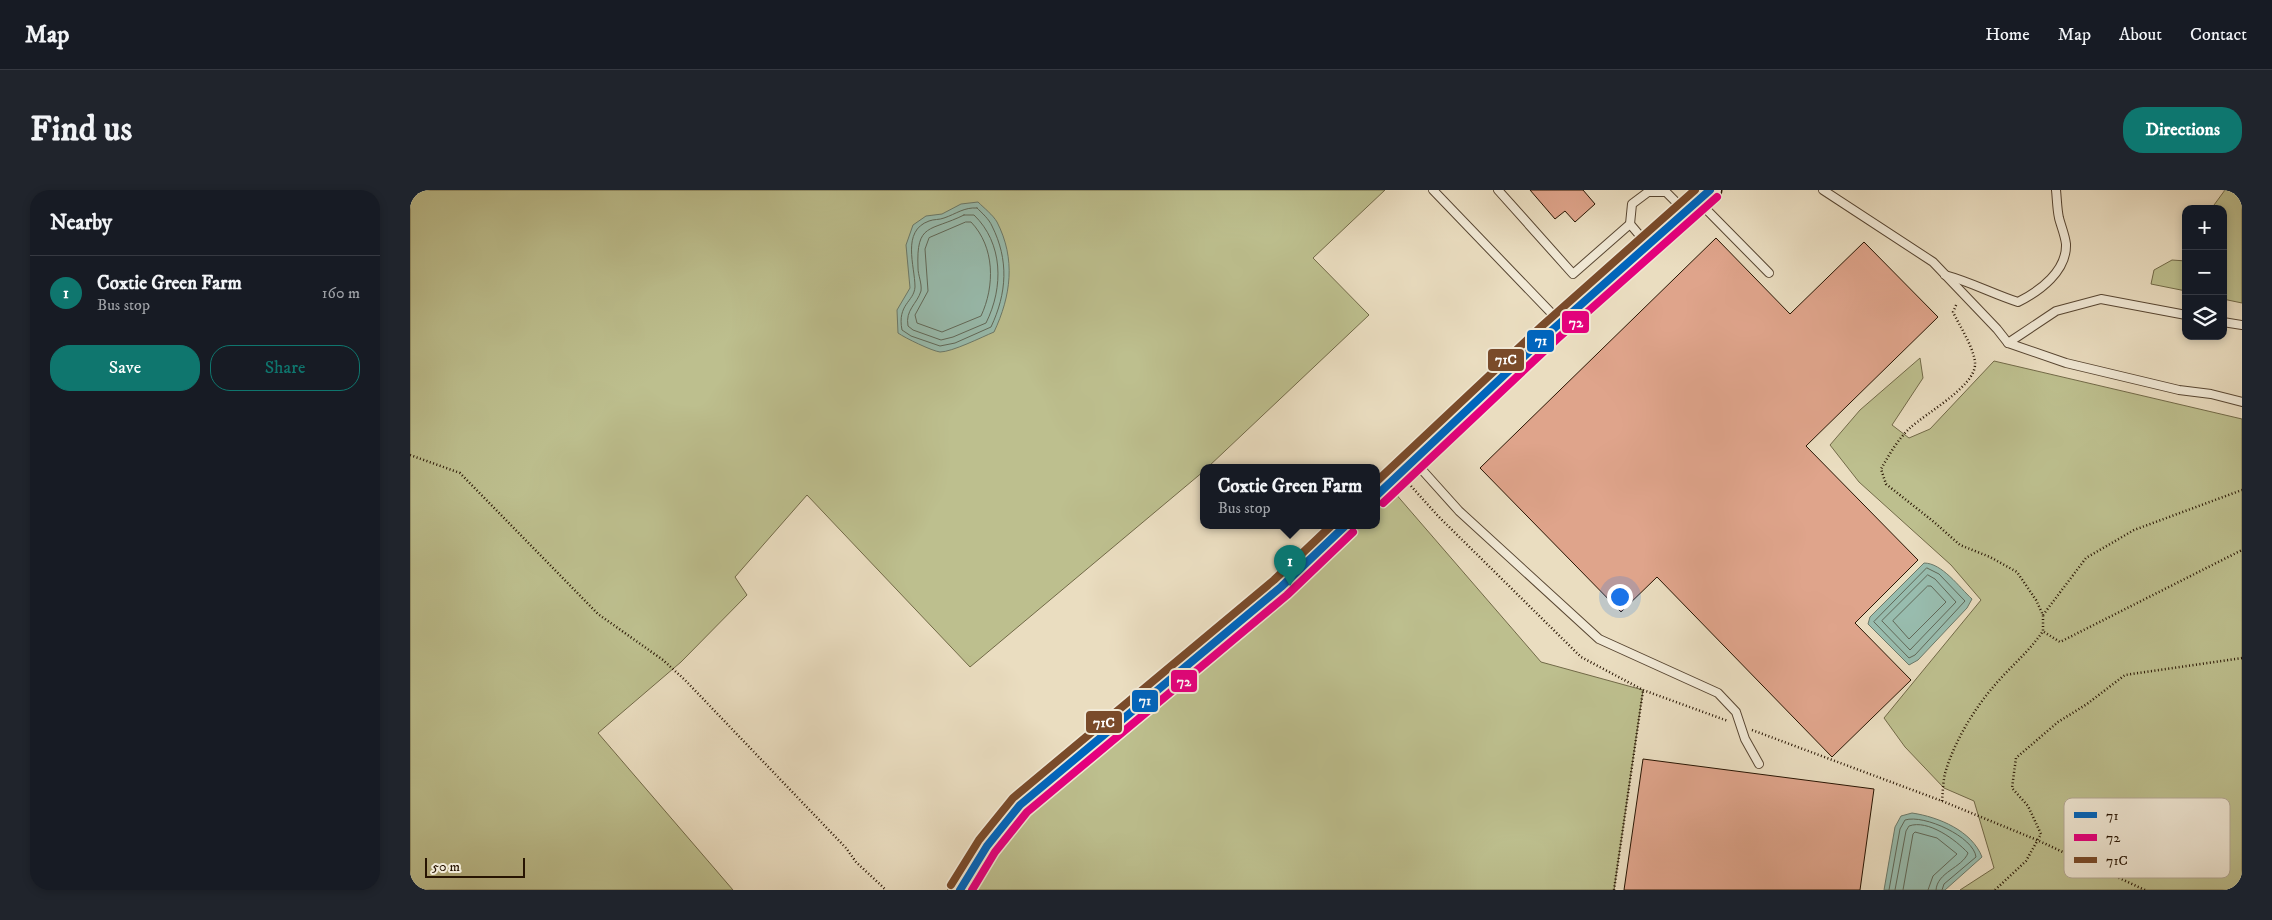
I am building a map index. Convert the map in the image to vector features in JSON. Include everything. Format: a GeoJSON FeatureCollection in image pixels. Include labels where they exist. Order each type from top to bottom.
{"type":"FeatureCollection","features":[{"type":"Feature","properties":{"kind":"street"},"geometry":{"type":"LineString","coordinates":[[1380,492],[1560,322],[1698,201]]}},
{"type":"Feature","properties":{"kind":"street"},"geometry":{"type":"LineString","coordinates":[[960,890],[987,846],[1020,805],[1281,587],[1342,529]]}},
{"type":"Feature","properties":{"kind":"lane"},"geometry":{"type":"LineString","coordinates":[[1433,190],[1560,322]]}},
{"type":"Feature","properties":{"kind":"lane"},"geometry":{"type":"LineString","coordinates":[[1498,190],[1573,274],[1630,224],[1632,204],[1648,192],[1666,192],[1698,201],[1769,273]]}},
{"type":"Feature","properties":{"kind":"lane"},"geometry":{"type":"LineString","coordinates":[[1823,190],[1933,262],[2008,343],[2066,363],[2180,390],[2211,394],[2242,402]]}},
{"type":"Feature","properties":{"kind":"lane"},"geometry":{"type":"LineString","coordinates":[[1945,274],[2018,302],[2038,292],[2052,277],[2065,257],[2066,243],[2058,215],[2056,190]]}},
{"type":"Feature","properties":{"kind":"lane"},"geometry":{"type":"LineString","coordinates":[[1630,224],[1648,245]]}},
{"type":"Feature","properties":{"kind":"lane"},"geometry":{"type":"LineString","coordinates":[[2008,343],[2056,311],[2101,299],[2182,314]]}},
{"type":"Feature","properties":{"kind":"lane"},"geometry":{"type":"LineString","coordinates":[[2227,323],[2242,325]]}},
{"type":"Feature","properties":{"kind":"lane"},"geometry":{"type":"LineString","coordinates":[[1414,460],[1472,523],[1600,639],[1718,693],[1736,712],[1745,739],[1759,764]]}},
{"type":"Feature","properties":{"kind":"path"},"geometry":{"type":"LineString","coordinates":[[1942,801],[1945,772],[1954,749],[1974,714],[1994,686],[2019,661],[2043,631],[2043,615],[2036,600],[2017,572],[1990,557],[1960,545],[1886,484],[1881,469],[1891,451],[1909,429],[1970,380],[1975,367],[1974,357],[1953,312],[1962,292]]}},
{"type":"Feature","properties":{"kind":"path"},"geometry":{"type":"LineString","coordinates":[[410,455],[460,473],[598,614],[663,660],[685,680],[846,848],[856,862],[886,890]]}},
{"type":"Feature","properties":{"kind":"path"},"geometry":{"type":"LineString","coordinates":[[2043,615],[2086,558],[2134,530],[2224,495],[2242,490]]}},
{"type":"Feature","properties":{"kind":"path"},"geometry":{"type":"LineString","coordinates":[[2043,631],[2060,642],[2242,550]]}},
{"type":"Feature","properties":{"kind":"path"},"geometry":{"type":"LineString","coordinates":[[1995,890],[2026,861],[2040,834],[2028,806],[2012,788],[2016,758],[2058,722],[2087,704],[2125,675],[2242,658]]}},
{"type":"Feature","properties":{"kind":"path"},"geometry":{"type":"LineString","coordinates":[[1614,890],[1643,690]]}},
{"type":"Feature","properties":{"kind":"path"},"geometry":{"type":"LineString","coordinates":[[2037,840],[2064,852]]}},
{"type":"Feature","properties":{"kind":"path"},"geometry":{"type":"LineString","coordinates":[[2119,878],[2145,890]]}},
{"type":"Feature","properties":{"kind":"green space"},"geometry":{"type":"Polygon","coordinates":[[[410,190],[1385,190],[1313,258],[1369,315],[1211,464],[1200,464],[1200,474],[970,667],[807,495],[735,577],[747,595],[681,662],[598,733],[733,890],[410,890],[410,190]]]}},
{"type":"Feature","properties":{"kind":"green space"},"geometry":{"type":"Polygon","coordinates":[[[2225,190],[2242,190],[2242,303],[2227,300],[2227,205],[2214,205],[2225,190]]]}},
{"type":"Feature","properties":{"kind":"green space"},"geometry":{"type":"Polygon","coordinates":[[[2172,260],[2182,261],[2182,290],[2151,284],[2154,270],[2172,260]]]}},
{"type":"Feature","properties":{"kind":"green space"},"geometry":{"type":"Polygon","coordinates":[[[1920,358],[1923,378],[1892,425],[1909,438],[1930,429],[1994,361],[2242,419],[2242,890],[1960,890],[1994,868],[1974,801],[1944,788],[1905,747],[1884,718],[1981,600],[1951,565],[1859,482],[1830,445],[1860,410],[1920,358]]]}},
{"type":"Feature","properties":{"kind":"green space"},"geometry":{"type":"Polygon","coordinates":[[[1388,485],[1541,662],[1643,690],[1614,890],[960,890],[987,846],[1342,529],[1380,529],[1380,492],[1388,485]]]}},
{"type":"Feature","properties":{"kind":"water"},"geometry":{"type":"Polygon","coordinates":[[[978,202],[997,222],[1007,250],[1009,277],[1004,305],[994,332],[952,350],[936,351],[898,333],[897,310],[910,288],[906,245],[913,225],[926,216],[942,214],[961,204],[978,202]]]}},
{"type":"Feature","properties":{"kind":"water"},"geometry":{"type":"Polygon","coordinates":[[[1924,563],[1931,564],[1944,571],[1972,599],[1967,608],[1918,660],[1909,665],[1868,624],[1870,617],[1924,563]]]}},
{"type":"Feature","properties":{"kind":"water"},"geometry":{"type":"Polygon","coordinates":[[[1912,813],[1933,818],[1963,833],[1971,840],[1982,857],[1945,890],[1884,890],[1895,827],[1901,816],[1912,813]]]}},
{"type":"Feature","properties":{"kind":"building"},"geometry":{"type":"Polygon","coordinates":[[[1530,190],[1583,190],[1595,204],[1575,222],[1565,211],[1555,219],[1530,190]]]}},
{"type":"Feature","properties":{"kind":"building"},"geometry":{"type":"Polygon","coordinates":[[[1716,238],[1790,314],[1864,242],[1938,317],[1806,446],[1918,560],[1855,623],[1911,680],[1832,757],[1657,577],[1621,612],[1480,468],[1716,238]]]}},
{"type":"Feature","properties":{"kind":"building"},"geometry":{"type":"Polygon","coordinates":[[[1643,759],[1874,789],[1860,890],[1624,890],[1643,759]]]}},
{"type":"Feature","properties":{"kind":"transit line","name":"71C"},"geometry":{"type":"LineString","coordinates":[[1380,478],[1543,325],[1695,190]]}},
{"type":"Feature","properties":{"kind":"transit line","name":"71"},"geometry":{"type":"LineString","coordinates":[[1380,492],[1550,332],[1710,190]]}},
{"type":"Feature","properties":{"kind":"transit line","name":"72"},"geometry":{"type":"LineString","coordinates":[[1383,503],[1557,339],[1717,197]]}},
{"type":"Feature","properties":{"kind":"transit line","name":"71C"},"geometry":{"type":"LineString","coordinates":[[951,885],[979,840],[1013,798],[1274,580],[1328,529]]}},
{"type":"Feature","properties":{"kind":"transit line","name":"71"},"geometry":{"type":"LineString","coordinates":[[960,890],[987,846],[1020,805],[1281,587],[1342,529]]}},
{"type":"Feature","properties":{"kind":"transit line","name":"72"},"geometry":{"type":"LineString","coordinates":[[972,890],[995,852],[1027,812],[1287,595],[1353,532]]}},
{"type":"Feature","properties":{"kind":"place","name":"Coxtie Green Farm"},"geometry":{"type":"Point","coordinates":[1290,586]}}]}
